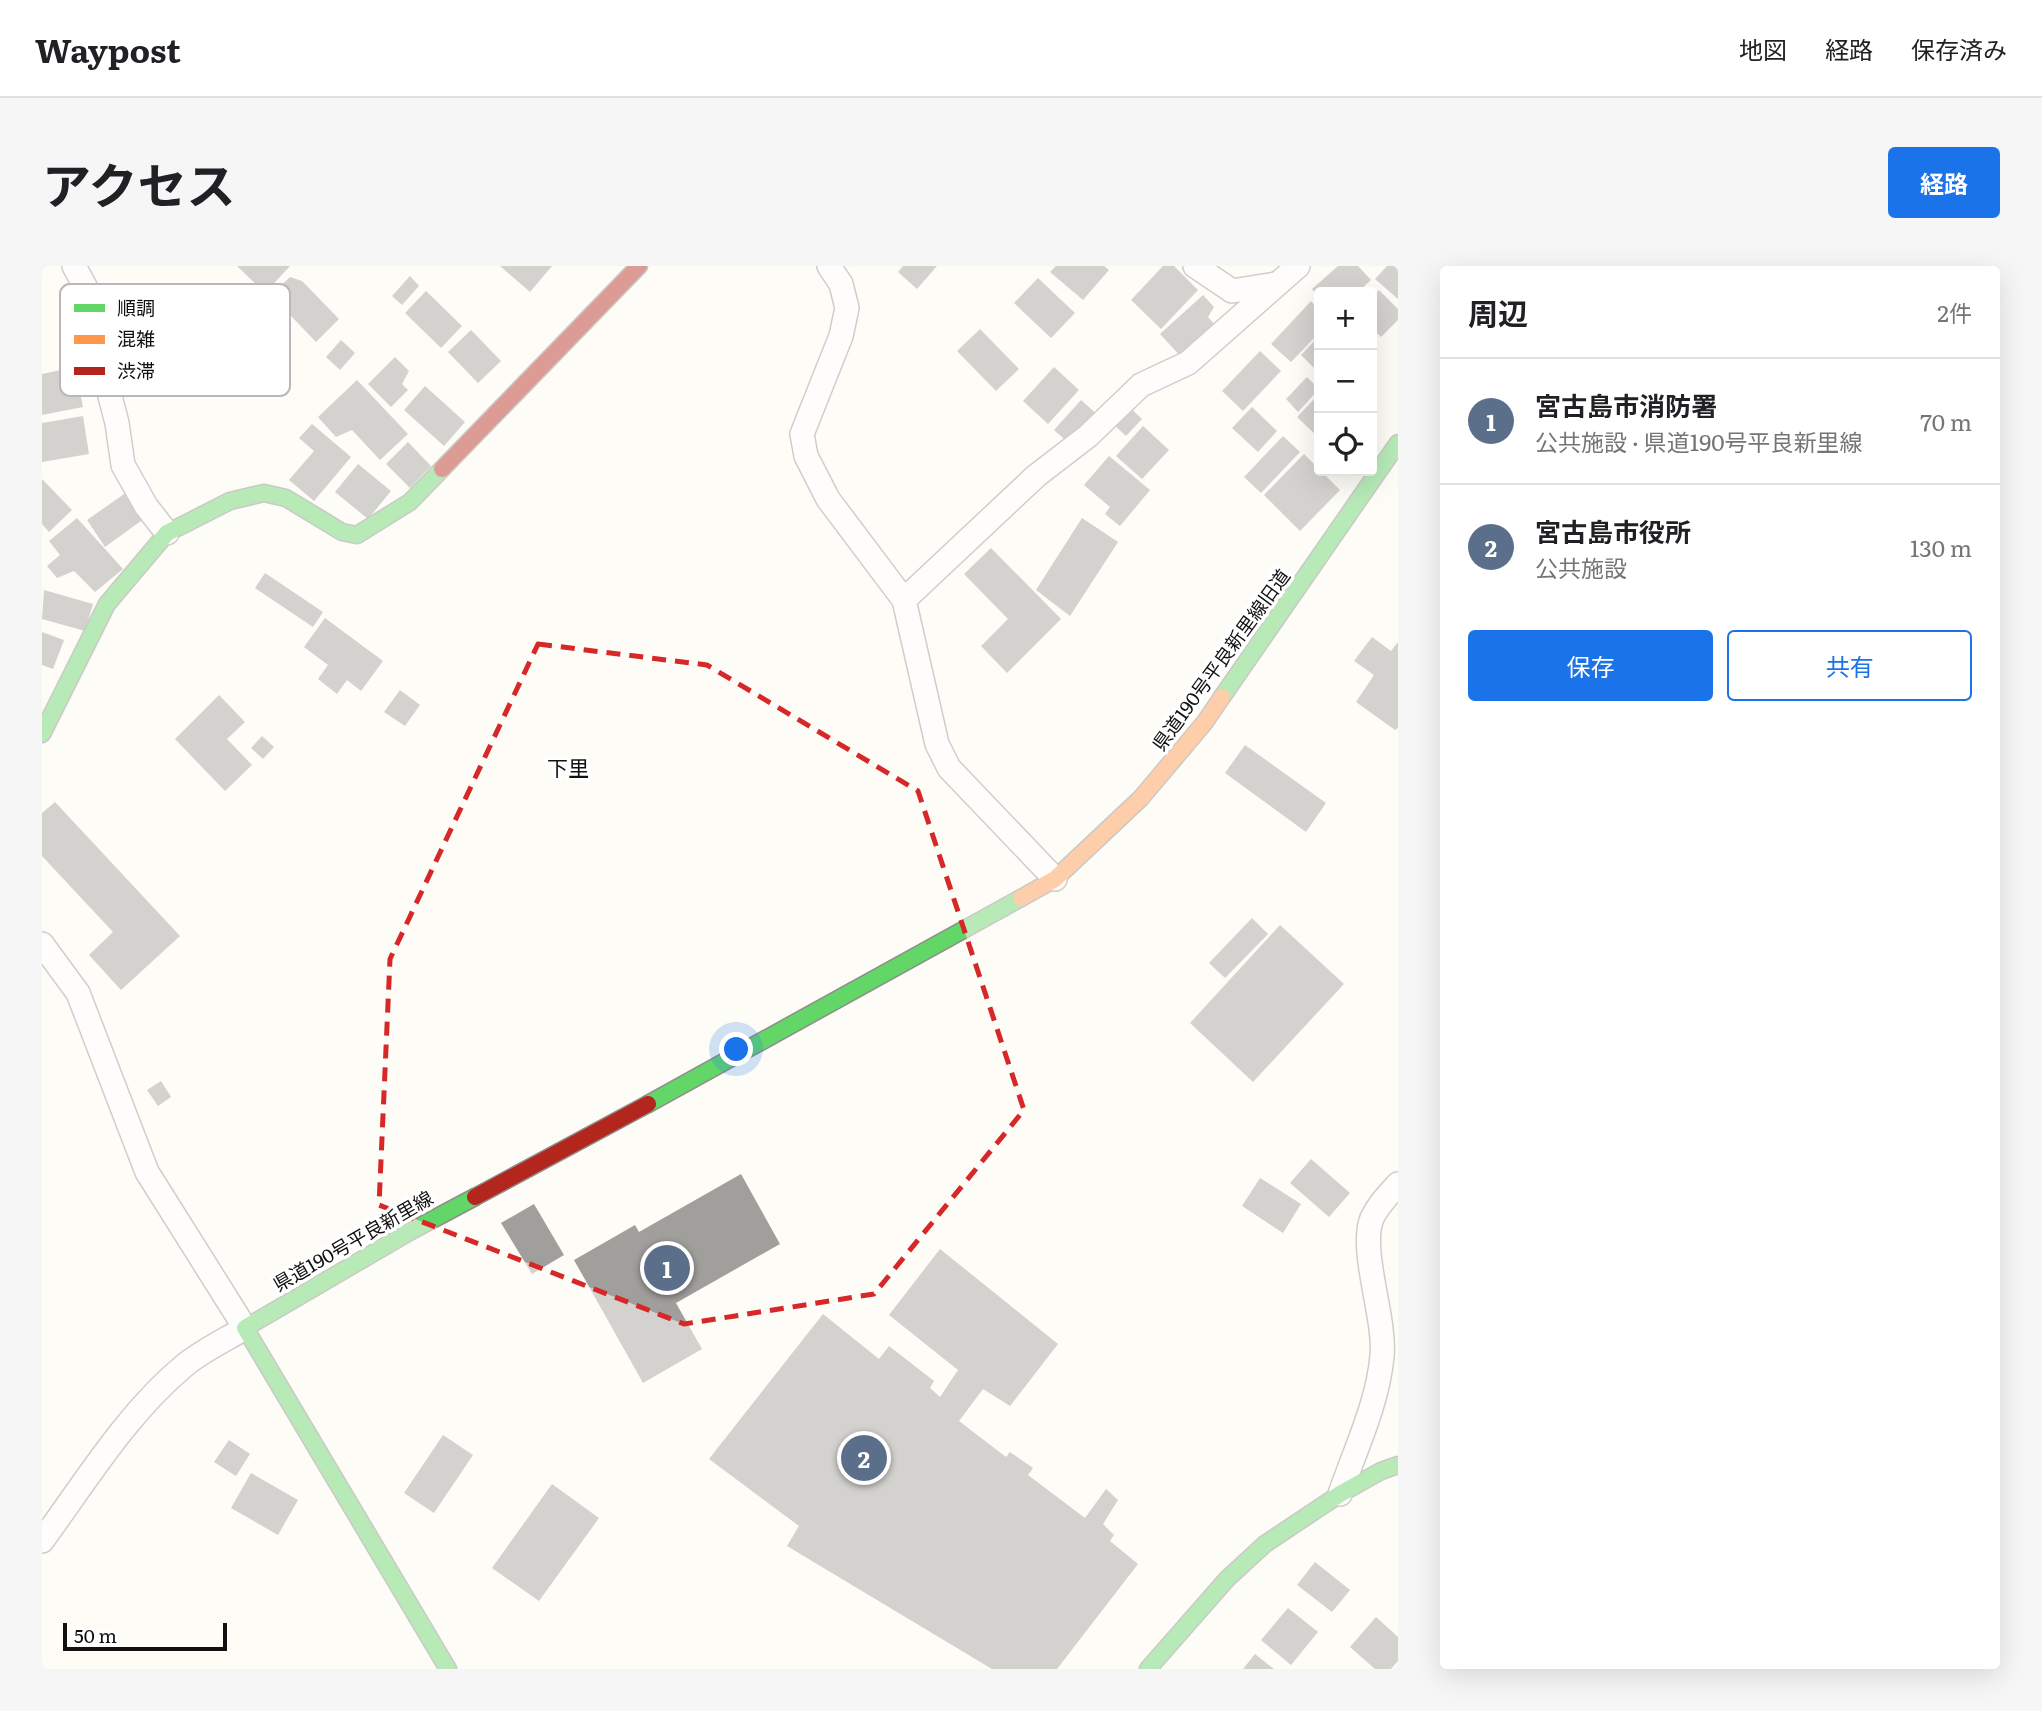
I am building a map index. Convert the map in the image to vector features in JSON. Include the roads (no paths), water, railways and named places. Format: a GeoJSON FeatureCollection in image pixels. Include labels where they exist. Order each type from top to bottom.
{"type":"FeatureCollection","features":[{"type":"Feature","properties":{"kind":"street"},"geometry":{"type":"LineString","coordinates":[[74,266],[84,284]]}},
{"type":"Feature","properties":{"kind":"street"},"geometry":{"type":"LineString","coordinates":[[42,734],[107,604],[167,533],[230,502],[264,493],[286,498],[342,532],[357,535],[372,528],[410,502],[639,266]]}},
{"type":"Feature","properties":{"kind":"street"},"geometry":{"type":"LineString","coordinates":[[830,266],[841,284],[847,308],[841,336],[802,435],[806,456],[828,499],[904,600],[937,744],[949,768],[1055,879]]}},
{"type":"Feature","properties":{"kind":"street"},"geometry":{"type":"LineString","coordinates":[[1195,266],[1232,291],[1276,284]]}},
{"type":"Feature","properties":{"kind":"street"},"geometry":{"type":"LineString","coordinates":[[904,600],[1036,476],[1088,436],[1141,385],[1188,363],[1298,266]]}},
{"type":"Feature","properties":{"kind":"street"},"geometry":{"type":"LineString","coordinates":[[110,396],[123,465],[146,506],[167,533]]}},
{"type":"Feature","properties":{"kind":"street","name":"県道190号平良新里線旧道"},"geometry":{"type":"LineString","coordinates":[[832,1002],[1055,879],[1141,798],[1173,763],[1213,711],[1389,468],[1398,443]]}},
{"type":"Feature","properties":{"kind":"street"},"geometry":{"type":"LineString","coordinates":[[42,944],[78,993],[147,1172],[244,1328],[448,1669]]}},
{"type":"Feature","properties":{"kind":"street","name":"県道190号平良新里線"},"geometry":{"type":"LineString","coordinates":[[244,1328],[411,1231],[832,1002]]}},
{"type":"Feature","properties":{"kind":"street"},"geometry":{"type":"LineString","coordinates":[[1340,1494],[1379,1382],[1383,1353],[1369,1239],[1371,1220],[1381,1203],[1398,1184]]}},
{"type":"Feature","properties":{"kind":"street"},"geometry":{"type":"LineString","coordinates":[[42,1541],[113,1442],[138,1412],[186,1364],[244,1328]]}},
{"type":"Feature","properties":{"kind":"street"},"geometry":{"type":"LineString","coordinates":[[1148,1669],[1227,1579],[1265,1544],[1340,1494],[1381,1471],[1398,1465]]}},
{"type":"Feature","properties":{"kind":"place","name":"宮古島市消防署"},"geometry":{"type":"Point","coordinates":[667,1268]}},
{"type":"Feature","properties":{"kind":"place","name":"宮古島市役所"},"geometry":{"type":"Point","coordinates":[864,1458]}},
{"type":"Feature","properties":{"kind":"district","name":"下里"},"geometry":{"type":"Point","coordinates":[568,769]}}]}
